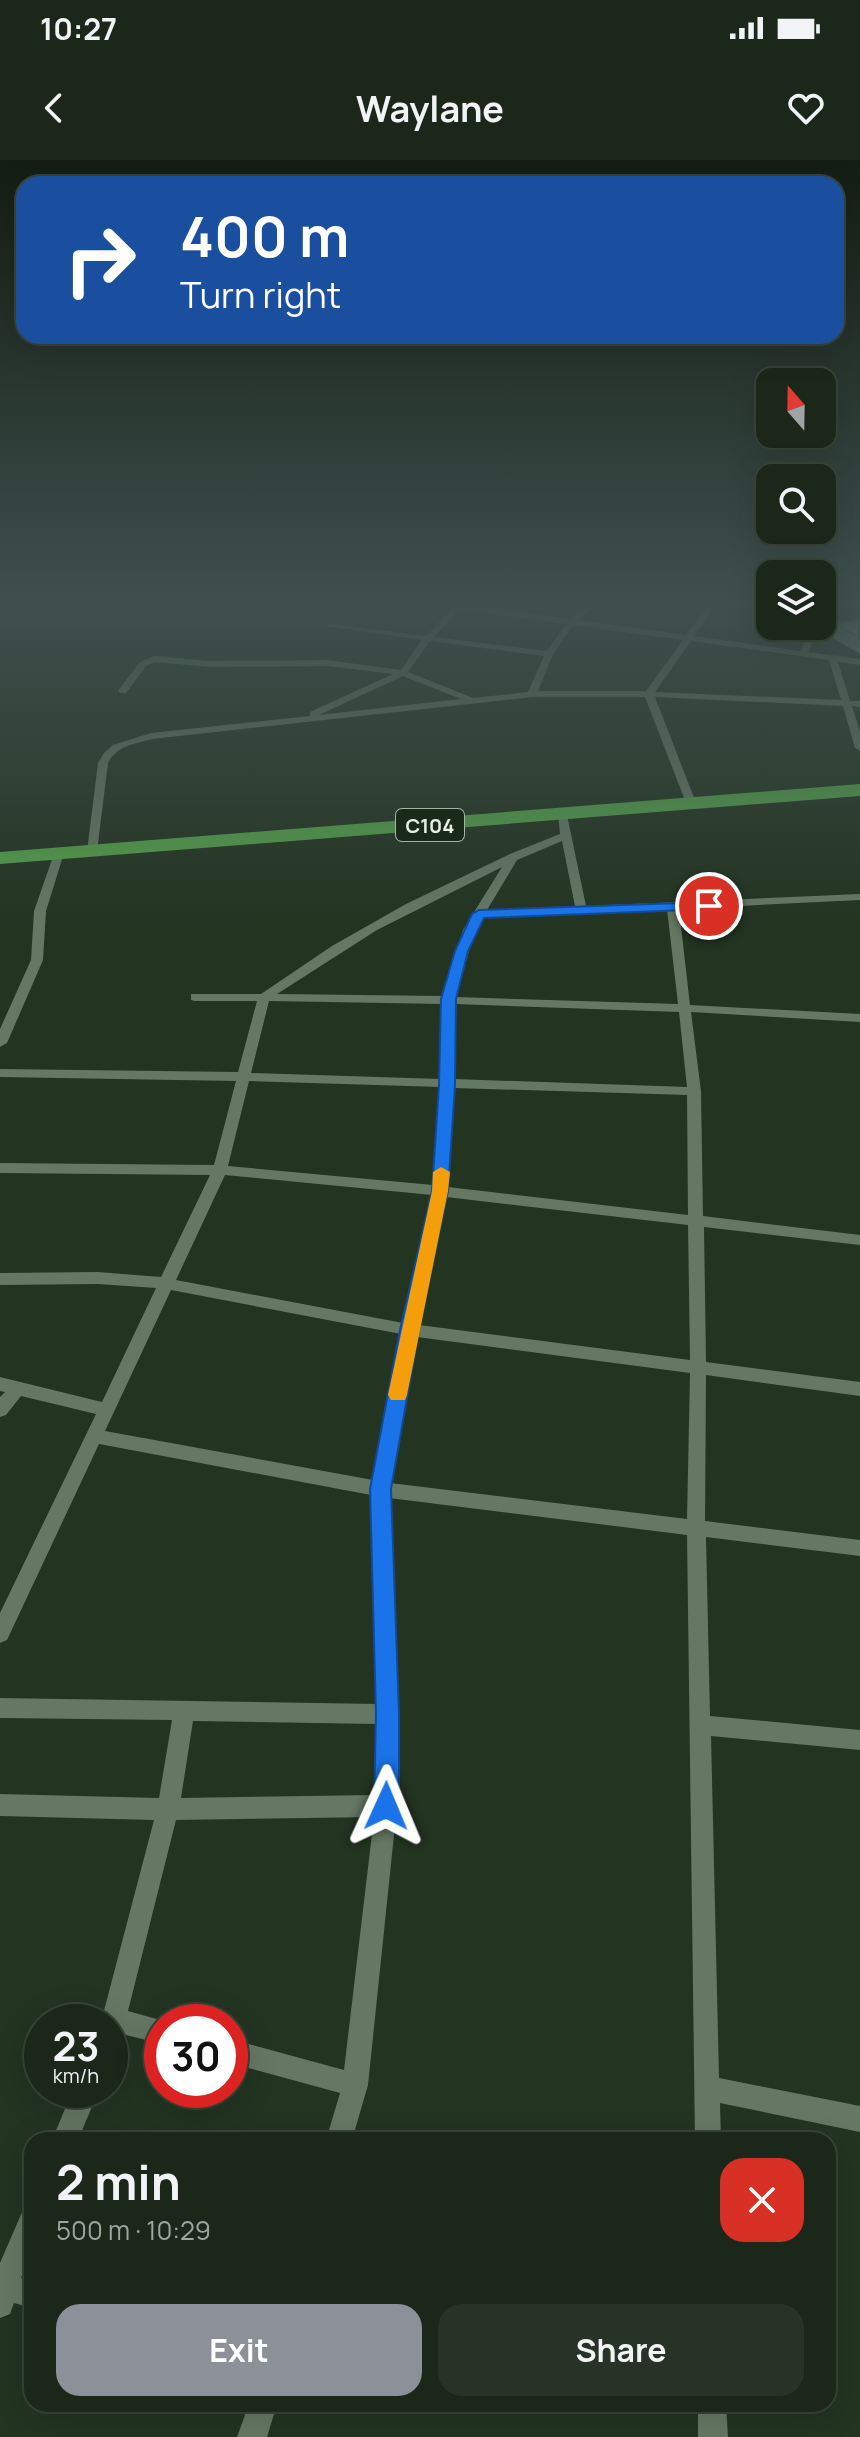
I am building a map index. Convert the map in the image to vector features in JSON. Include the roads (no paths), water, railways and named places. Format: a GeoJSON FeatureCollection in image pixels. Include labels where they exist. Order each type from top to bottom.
{"type":"FeatureCollection","features":[{"type":"Feature","properties":{"kind":"highway","name":"C104"},"geometry":{"type":"LineString","coordinates":[[0,858],[564,825],[691,803],[860,790]]}},
{"type":"Feature","properties":{"kind":"street"},"geometry":{"type":"LineString","coordinates":[[300,720],[317,712]]}},
{"type":"Feature","properties":{"kind":"street"},"geometry":{"type":"LineString","coordinates":[[92,851],[103,763],[116,747],[151,736],[370,712]]}},
{"type":"Feature","properties":{"kind":"street"},"geometry":{"type":"LineString","coordinates":[[656,712],[691,803]]}},
{"type":"Feature","properties":{"kind":"street"},"geometry":{"type":"LineString","coordinates":[[848,712],[860,748]]}},
{"type":"Feature","properties":{"kind":"street"},"geometry":{"type":"LineString","coordinates":[[0,1634],[220,1170],[264,997],[369,927],[514,856],[564,825],[581,910]]}},
{"type":"Feature","properties":{"kind":"street"},"geometry":{"type":"LineString","coordinates":[[0,1043],[37,960],[40,911],[59,853]]}},
{"type":"Feature","properties":{"kind":"street"},"geometry":{"type":"LineString","coordinates":[[341,2132],[355,2085],[386,1806],[388,1714],[380,1489],[440,1191],[449,999],[462,951],[479,914],[514,856]]}},
{"type":"Feature","properties":{"kind":"street"},"geometry":{"type":"LineString","coordinates":[[479,914],[673,908],[860,897]]}},
{"type":"Feature","properties":{"kind":"street"},"geometry":{"type":"LineString","coordinates":[[673,908],[694,1091],[698,1370],[696,1529],[708,2132]]}},
{"type":"Feature","properties":{"kind":"street"},"geometry":{"type":"LineString","coordinates":[[195,997],[449,999],[686,1006],[860,1018]]}},
{"type":"Feature","properties":{"kind":"street"},"geometry":{"type":"LineString","coordinates":[[0,1073],[243,1075],[447,1085],[694,1091]]}},
{"type":"Feature","properties":{"kind":"street"},"geometry":{"type":"LineString","coordinates":[[0,1168],[220,1170],[440,1191],[860,1240]]}},
{"type":"Feature","properties":{"kind":"street"},"geometry":{"type":"LineString","coordinates":[[0,1279],[98,1278],[164,1283],[410,1330],[860,1389]]}},
{"type":"Feature","properties":{"kind":"street"},"geometry":{"type":"LineString","coordinates":[[0,1384],[108,1410]]}},
{"type":"Feature","properties":{"kind":"street"},"geometry":{"type":"LineString","coordinates":[[0,1410],[18,1387]]}},
{"type":"Feature","properties":{"kind":"street"},"geometry":{"type":"LineString","coordinates":[[96,1436],[380,1489],[860,1548]]}},
{"type":"Feature","properties":{"kind":"street"},"geometry":{"type":"LineString","coordinates":[[0,1708],[388,1714]]}},
{"type":"Feature","properties":{"kind":"street"},"geometry":{"type":"LineString","coordinates":[[119,2004],[168,1809],[184,1710]]}},
{"type":"Feature","properties":{"kind":"street"},"geometry":{"type":"LineString","coordinates":[[701,1725],[860,1740]]}},
{"type":"Feature","properties":{"kind":"street"},"geometry":{"type":"LineString","coordinates":[[0,1805],[168,1809],[386,1806]]}},
{"type":"Feature","properties":{"kind":"street"},"geometry":{"type":"LineString","coordinates":[[248,2056],[355,2085]]}},
{"type":"Feature","properties":{"kind":"street"},"geometry":{"type":"LineString","coordinates":[[707,2088],[860,2119]]}},
{"type":"Feature","properties":{"kind":"street"},"geometry":{"type":"LineString","coordinates":[[68,2132],[78,2108]]}},
{"type":"Feature","properties":{"kind":"street"},"geometry":{"type":"LineString","coordinates":[[24,2238],[1,2292],[24,2293]]}},
{"type":"Feature","properties":{"kind":"street"},"geometry":{"type":"LineString","coordinates":[[252,2437],[260,2412]]}},
{"type":"Feature","properties":{"kind":"street"},"geometry":{"type":"LineString","coordinates":[[712,2412],[713,2437]]}}]}
